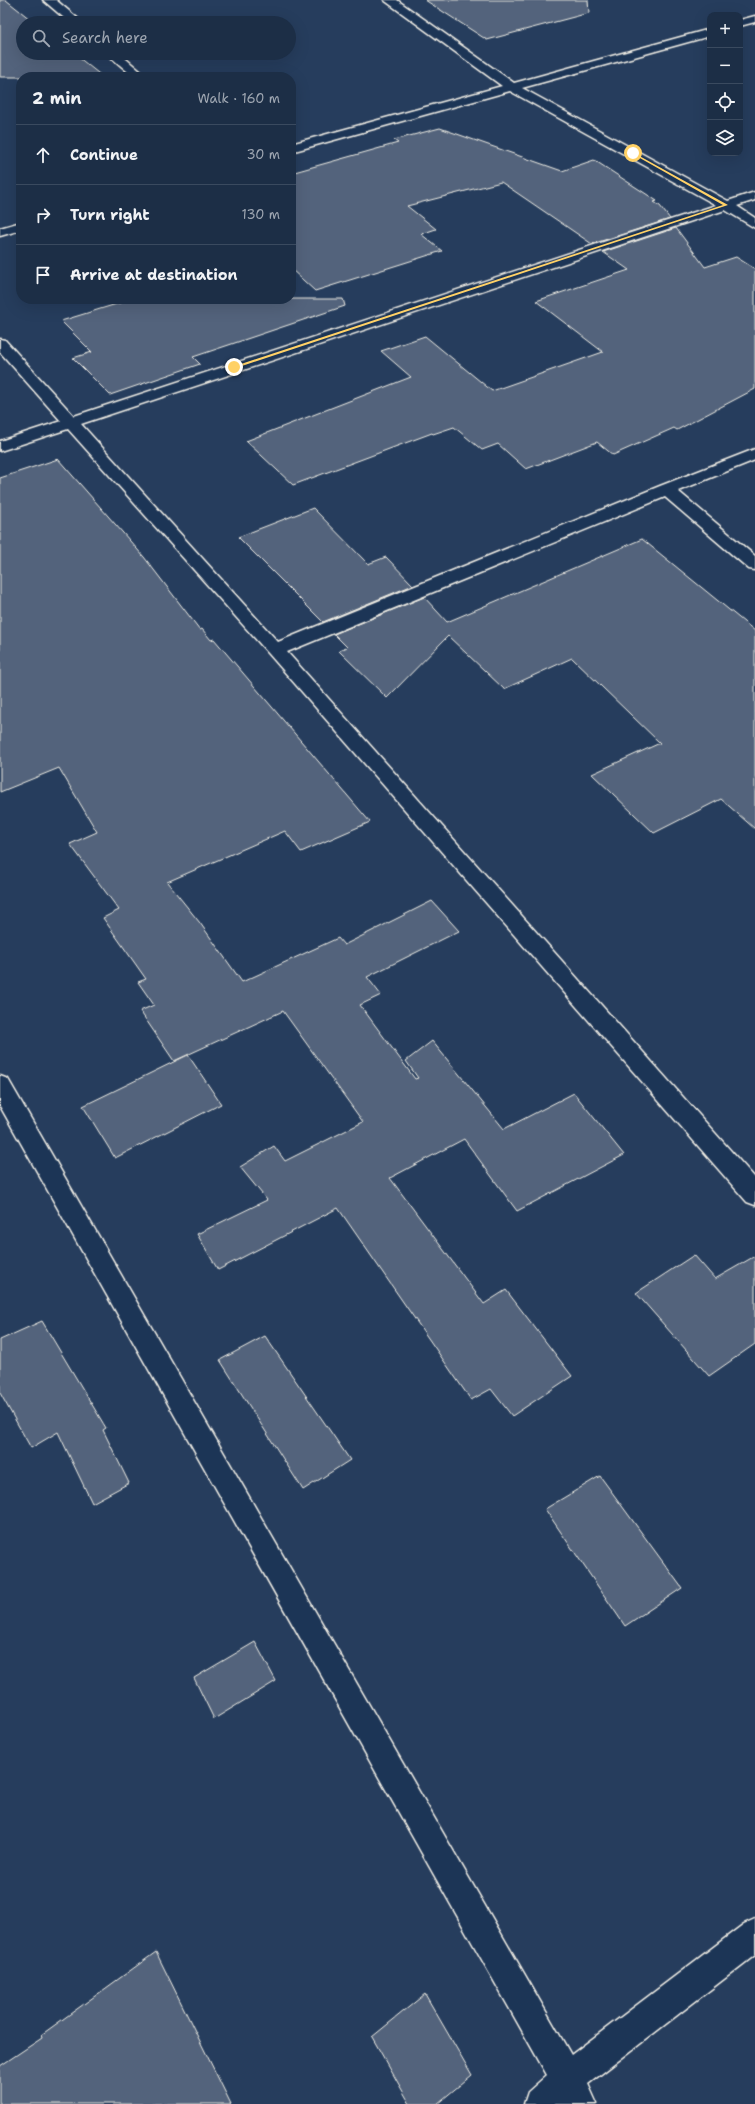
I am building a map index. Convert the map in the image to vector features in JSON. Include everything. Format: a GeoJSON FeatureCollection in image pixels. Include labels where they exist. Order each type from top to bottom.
{"type":"FeatureCollection","features":[{"type":"Feature","properties":{"kind":"street"},"geometry":{"type":"LineString","coordinates":[[50,0],[69,16]]}},
{"type":"Feature","properties":{"kind":"street"},"geometry":{"type":"LineString","coordinates":[[390,0],[512,87],[726,205],[755,224]]}},
{"type":"Feature","properties":{"kind":"street"},"geometry":{"type":"LineString","coordinates":[[743,23],[755,19]]}},
{"type":"Feature","properties":{"kind":"street"},"geometry":{"type":"LineString","coordinates":[[296,147],[707,33]]}},
{"type":"Feature","properties":{"kind":"street"},"geometry":{"type":"LineString","coordinates":[[120,60],[134,72]]}},
{"type":"Feature","properties":{"kind":"street"},"geometry":{"type":"LineString","coordinates":[[0,446],[279,352],[755,196]]}},
{"type":"Feature","properties":{"kind":"street"},"geometry":{"type":"LineString","coordinates":[[0,232],[16,227]]}},
{"type":"Feature","properties":{"kind":"street"},"geometry":{"type":"LineString","coordinates":[[0,343],[70,423],[275,650],[755,1196]]}},
{"type":"Feature","properties":{"kind":"street"},"geometry":{"type":"LineString","coordinates":[[275,650],[666,489],[755,454]]}},
{"type":"Feature","properties":{"kind":"street"},"geometry":{"type":"LineString","coordinates":[[666,489],[755,565]]}},
{"type":"Feature","properties":{"kind":"street"},"geometry":{"type":"LineString","coordinates":[[0,1085],[574,2091]]}},
{"type":"Feature","properties":{"kind":"street"},"geometry":{"type":"LineString","coordinates":[[540,2104],[574,2091],[755,1935]]}},
{"type":"Feature","properties":{"kind":"building"},"geometry":{"type":"Polygon","coordinates":[[[0,0],[6,0],[26,16],[16,16],[16,60],[82,60],[97,72],[16,72],[16,77],[0,77],[0,0]]]}},
{"type":"Feature","properties":{"kind":"building"},"geometry":{"type":"Polygon","coordinates":[[[425,0],[588,0],[589,13],[487,40],[425,0]]]}},
{"type":"Feature","properties":{"kind":"building"},"geometry":{"type":"Polygon","coordinates":[[[440,128],[562,171],[594,160],[657,201],[654,202],[660,206],[670,219],[592,244],[501,182],[407,206],[436,229],[421,234],[442,251],[315,291],[296,274],[296,172],[398,143],[394,140],[440,128]]]}},
{"type":"Feature","properties":{"kind":"building"},"geometry":{"type":"Polygon","coordinates":[[[676,228],[705,267],[736,257],[755,269],[755,389],[677,430],[674,428],[613,455],[597,442],[526,469],[498,444],[482,450],[454,427],[433,434],[432,433],[293,485],[246,441],[411,377],[381,351],[425,336],[492,391],[603,352],[536,301],[629,270],[603,252],[676,228]]]}},
{"type":"Feature","properties":{"kind":"building"},"geometry":{"type":"Polygon","coordinates":[[[296,299],[343,299],[345,306],[193,357],[200,364],[110,395],[73,358],[92,352],[61,321],[117,304],[296,304],[296,299]]]}},
{"type":"Feature","properties":{"kind":"building"},"geometry":{"type":"Polygon","coordinates":[[[58,459],[144,557],[200,630],[202,629],[211,640],[214,639],[370,822],[301,852],[285,831],[167,882],[200,923],[242,982],[338,938],[344,945],[432,901],[459,931],[367,977],[381,995],[360,1005],[415,1079],[418,1078],[406,1061],[432,1041],[504,1129],[574,1093],[624,1155],[517,1211],[464,1139],[390,1178],[484,1304],[506,1290],[572,1376],[512,1416],[491,1389],[471,1400],[338,1208],[218,1270],[197,1234],[267,1200],[240,1167],[274,1146],[285,1161],[363,1122],[283,1011],[174,1061],[140,1011],[154,1005],[138,982],[146,979],[103,918],[119,910],[70,844],[97,832],[59,768],[0,792],[0,478],[58,459]]]}},
{"type":"Feature","properties":{"kind":"building"},"geometry":{"type":"Polygon","coordinates":[[[313,508],[368,564],[386,557],[413,585],[323,622],[238,537],[313,508]]]}},
{"type":"Feature","properties":{"kind":"building"},"geometry":{"type":"Polygon","coordinates":[[[642,539],[755,631],[755,829],[721,799],[654,833],[592,774],[660,743],[572,658],[504,689],[448,636],[387,698],[339,651],[347,647],[334,634],[424,597],[447,622],[642,539]]]}},
{"type":"Feature","properties":{"kind":"building"},"geometry":{"type":"Polygon","coordinates":[[[188,1055],[221,1104],[115,1158],[83,1106],[188,1055]]]}},
{"type":"Feature","properties":{"kind":"building"},"geometry":{"type":"Polygon","coordinates":[[[694,1255],[715,1279],[755,1256],[755,1344],[709,1376],[636,1293],[694,1255]]]}},
{"type":"Feature","properties":{"kind":"building"},"geometry":{"type":"Polygon","coordinates":[[[42,1321],[106,1428],[103,1430],[129,1483],[92,1503],[58,1432],[31,1448],[0,1393],[0,1340],[42,1321]]]}},
{"type":"Feature","properties":{"kind":"building"},"geometry":{"type":"Polygon","coordinates":[[[265,1336],[350,1460],[303,1490],[220,1360],[265,1336]]]}},
{"type":"Feature","properties":{"kind":"building"},"geometry":{"type":"Polygon","coordinates":[[[600,1476],[682,1588],[625,1626],[545,1509],[600,1476]]]}},
{"type":"Feature","properties":{"kind":"building"},"geometry":{"type":"Polygon","coordinates":[[[255,1642],[276,1681],[214,1719],[194,1678],[255,1642]]]}},
{"type":"Feature","properties":{"kind":"building"},"geometry":{"type":"Polygon","coordinates":[[[156,1952],[231,2104],[0,2104],[0,2066],[42,2038],[41,2035],[156,1952]]]}},
{"type":"Feature","properties":{"kind":"building"},"geometry":{"type":"Polygon","coordinates":[[[425,1994],[472,2075],[437,2104],[410,2104],[372,2037],[425,1994]]]}},
{"type":"Feature","properties":{"kind":"route"},"geometry":{"type":"LineString","coordinates":[[234,367],[726,205],[633,153]]}}]}
